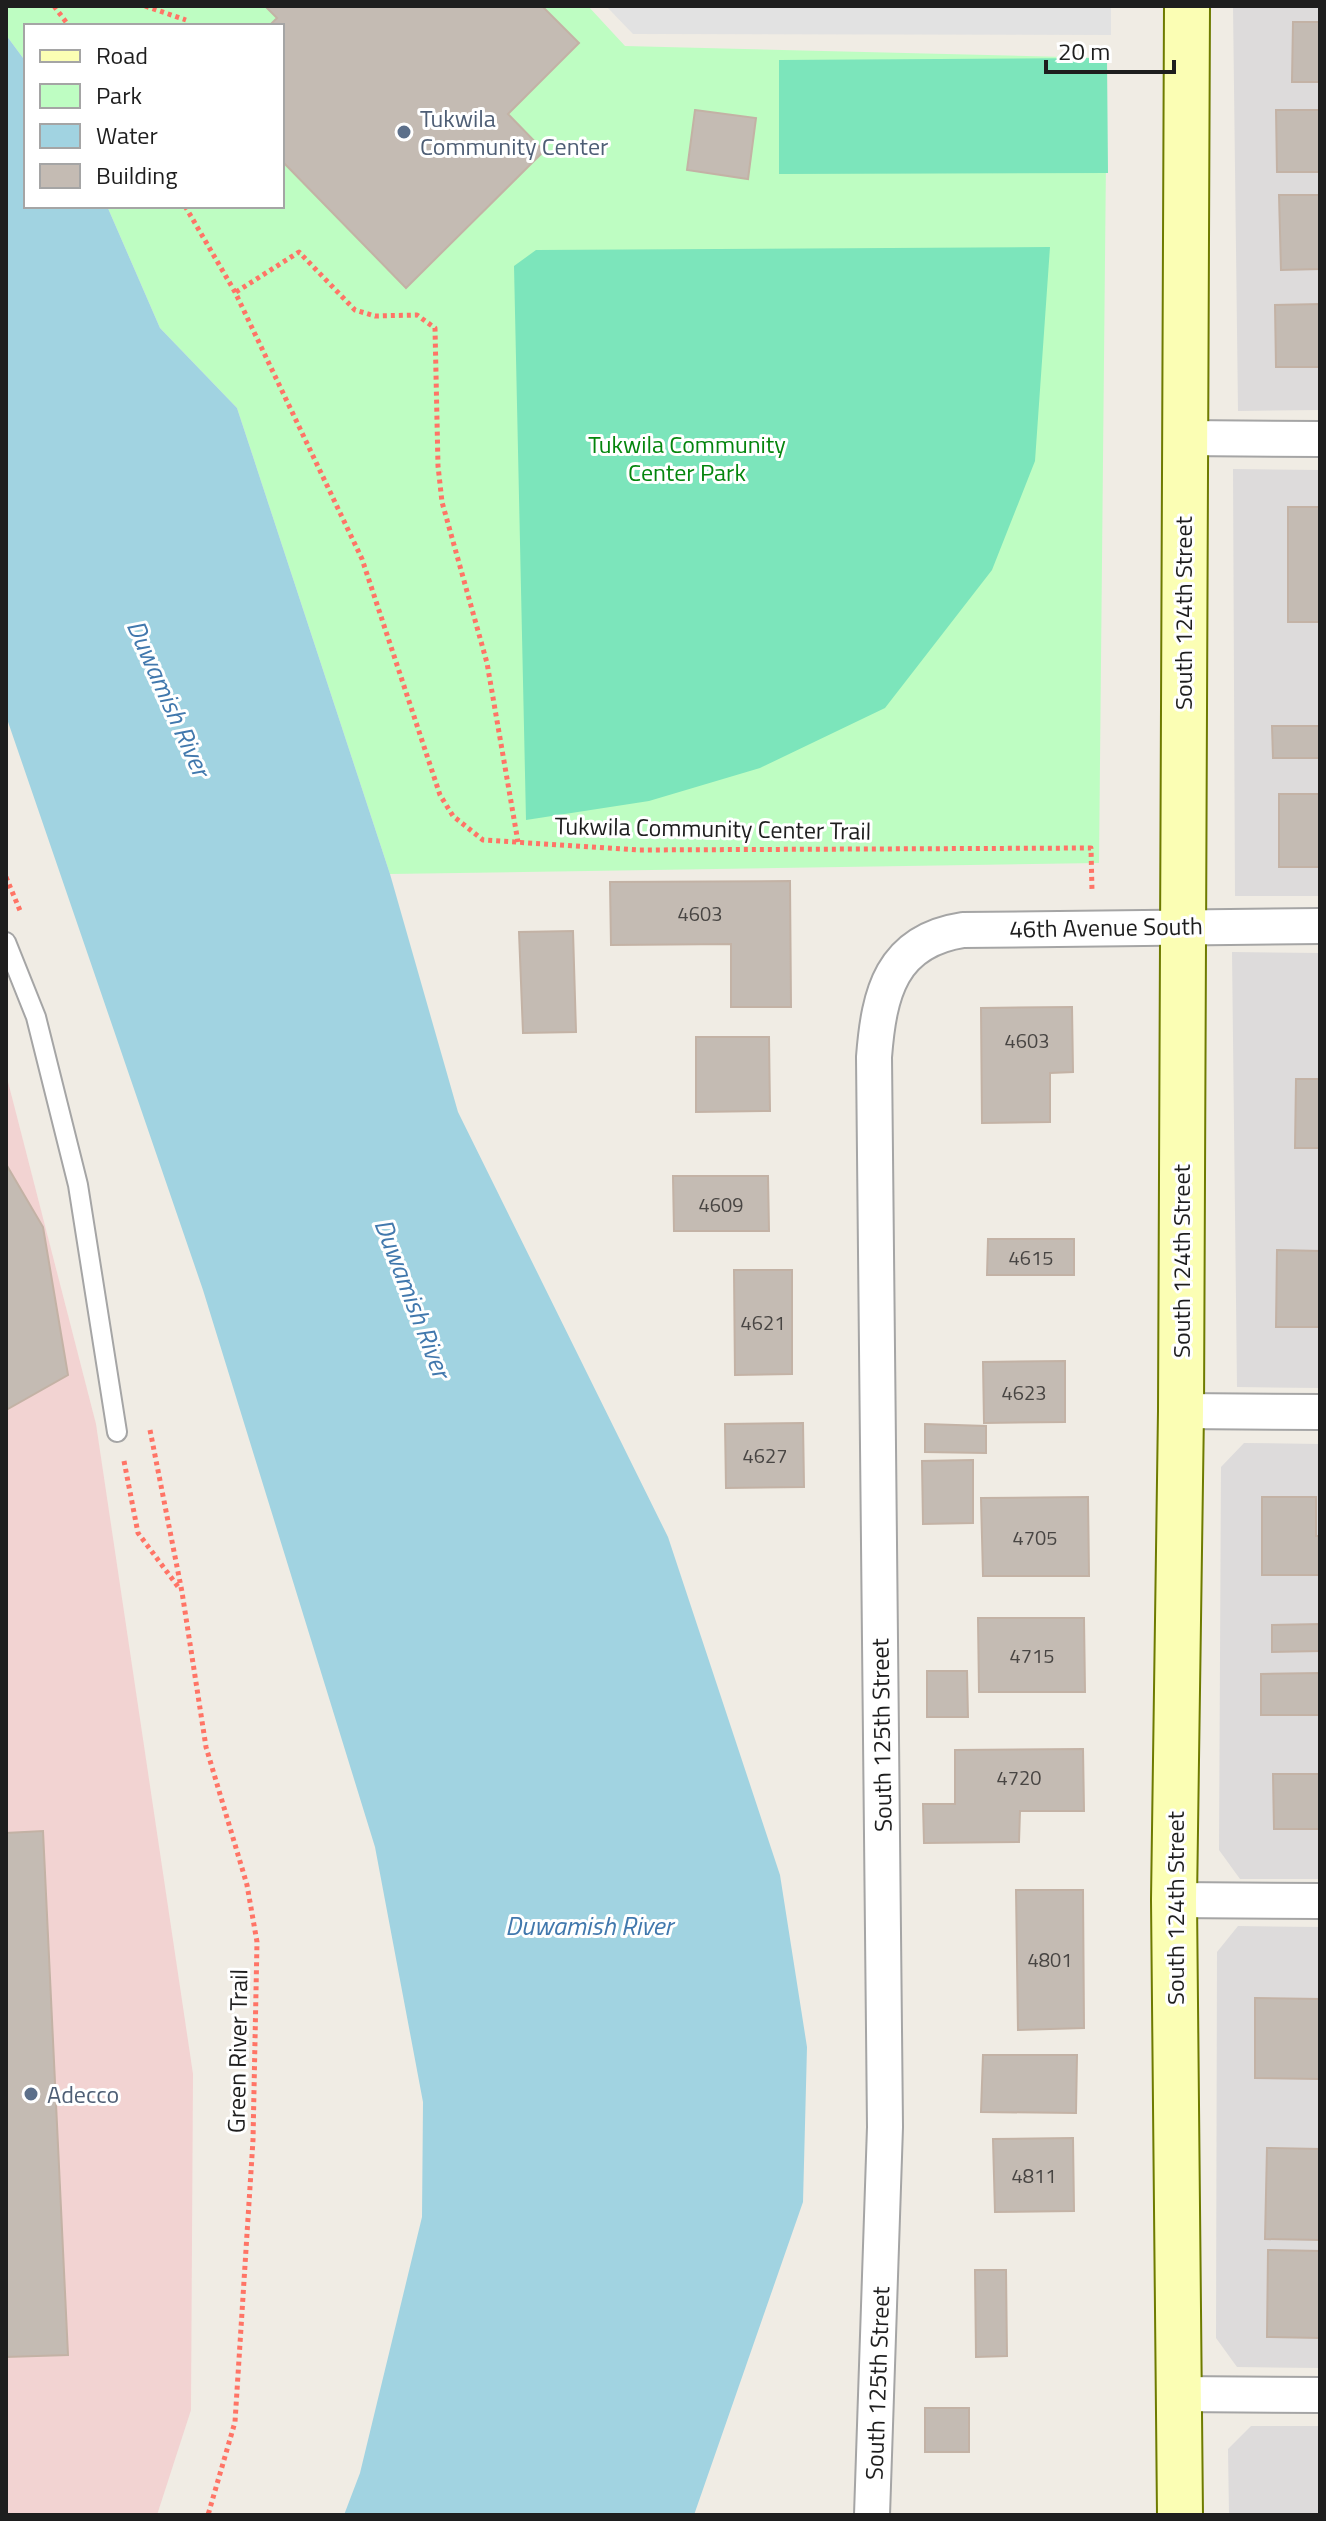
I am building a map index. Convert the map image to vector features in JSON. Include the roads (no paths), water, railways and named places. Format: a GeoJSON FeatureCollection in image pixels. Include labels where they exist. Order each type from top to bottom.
{"type":"FeatureCollection","features":[{"type":"Feature","properties":{"kind":"street","name":"South 124th Street"},"geometry":{"type":"LineString","coordinates":[[1180,2515],[1174,1900],[1181,1411],[1187,6]]}},
{"type":"Feature","properties":{"kind":"street"},"geometry":{"type":"LineString","coordinates":[[1184,438],[1320,439]]}},
{"type":"Feature","properties":{"kind":"street","name":"46th Avenue South"},"geometry":{"type":"LineString","coordinates":[[901,960],[922,941],[942,933],[963,930],[1182,925],[1320,926]]}},
{"type":"Feature","properties":{"kind":"street","name":"South 125th Street"},"geometry":{"type":"LineString","coordinates":[[872,2515],[885,2127],[874,1057],[877,1021],[883,998],[901,960]]}},
{"type":"Feature","properties":{"kind":"street"},"geometry":{"type":"LineString","coordinates":[[1181,1411],[1320,1412]]}},
{"type":"Feature","properties":{"kind":"street"},"geometry":{"type":"LineString","coordinates":[[1174,1900],[1320,1901]]}},
{"type":"Feature","properties":{"kind":"street"},"geometry":{"type":"LineString","coordinates":[[1178,2394],[1320,2395]]}},
{"type":"Feature","properties":{"kind":"lane"},"geometry":{"type":"LineString","coordinates":[[6,942],[36,1017],[78,1185],[117,1432]]}},
{"type":"Feature","properties":{"kind":"water","name":"Duwamish River"},"geometry":{"type":"Polygon","coordinates":[[[6,35],[24,59],[24,208],[108,208],[160,328],[237,408],[390,874],[458,1112],[668,1537],[780,1875],[807,2047],[803,2202],[694,2515],[344,2515],[360,2473],[422,2217],[423,2102],[375,1847],[203,1290],[6,716],[6,35]]]}},
{"type":"Feature","properties":{"kind":"place","name":"Tukwila Community Center"},"geometry":{"type":"Point","coordinates":[404,132]}},
{"type":"Feature","properties":{"kind":"place","name":"Adecco"},"geometry":{"type":"Point","coordinates":[31,2094]}},
{"type":"Feature","properties":{"kind":"park label","name":"Tukwila Community Center Park"},"geometry":{"type":"Point","coordinates":[687,458]}}]}
